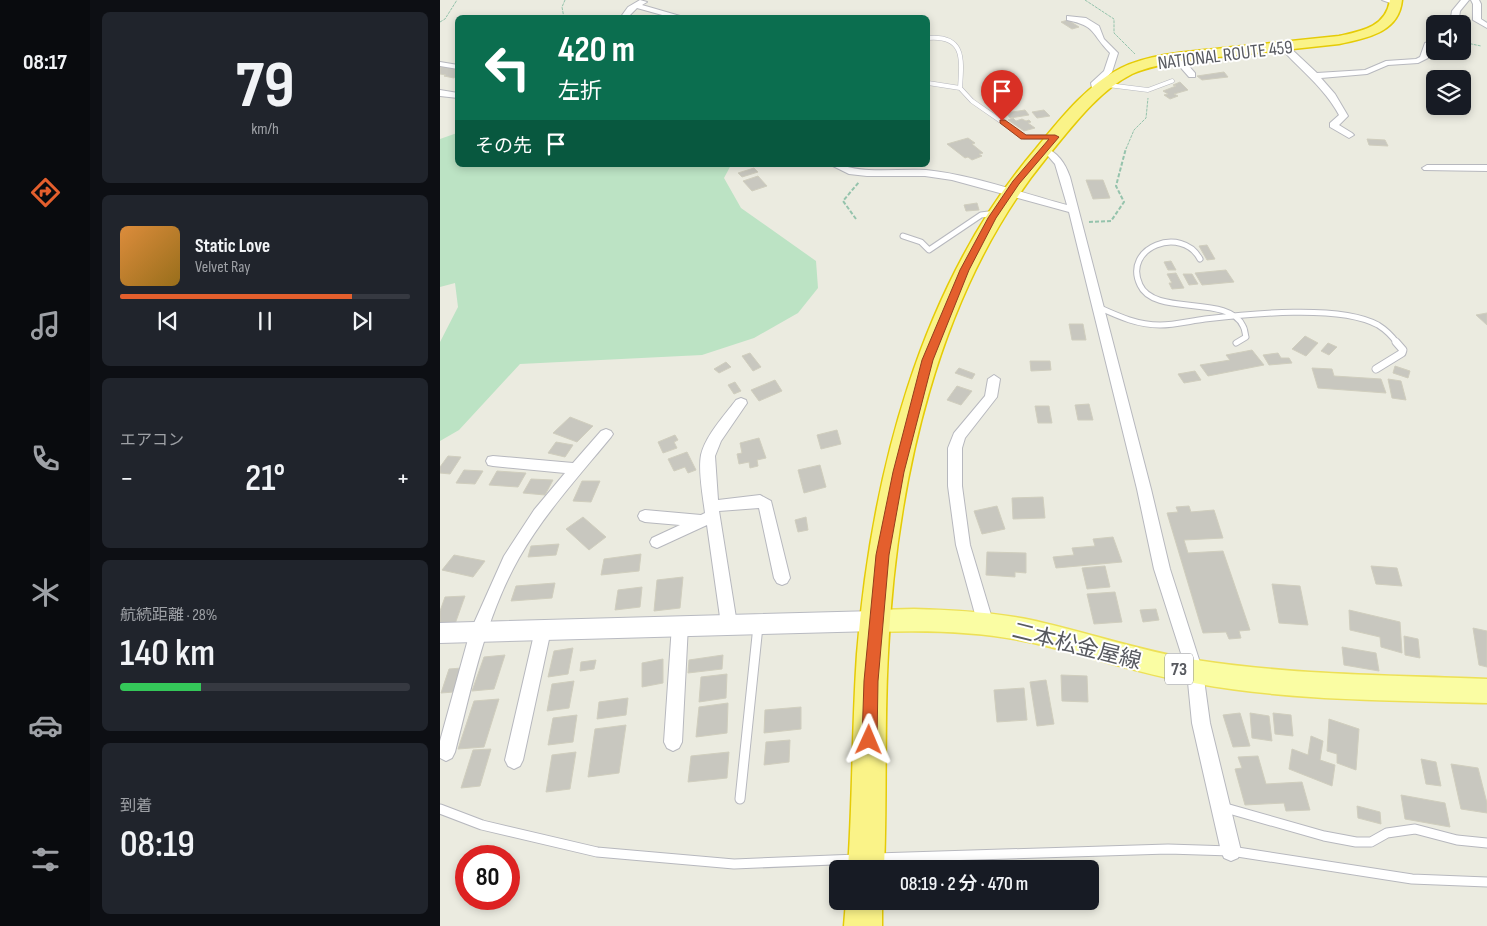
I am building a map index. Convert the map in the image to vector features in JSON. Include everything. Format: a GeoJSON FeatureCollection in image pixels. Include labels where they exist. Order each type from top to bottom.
{"type":"FeatureCollection","features":[{"type":"Feature","properties":{"kind":"highway","name":"NATIONAL ROUTE 459"},"geometry":{"type":"LineString","coordinates":[[867,860],[871,681],[882,555],[898,472],[928,360],[964,270],[996,213],[1009,193],[1049,144],[1105,87],[1126,72],[1177,58],[1339,40],[1366,33],[1388,22],[1395,12],[1393,1]]}},
{"type":"Feature","properties":{"kind":"main road","name":"二本松金屋線"},"geometry":{"type":"LineString","coordinates":[[876,621],[957,620],[986,624],[1029,631],[1139,661],[1195,672],[1252,680],[1308,685],[1487,691]]}},
{"type":"Feature","properties":{"kind":"street"},"geometry":{"type":"LineString","coordinates":[[626,15],[636,6],[648,0]]}},
{"type":"Feature","properties":{"kind":"street"},"geometry":{"type":"LineString","coordinates":[[1455,15],[1456,11],[1465,0]]}},
{"type":"Feature","properties":{"kind":"street"},"geometry":{"type":"LineString","coordinates":[[1475,0],[1478,4],[1477,20],[1487,26]]}},
{"type":"Feature","properties":{"kind":"street"},"geometry":{"type":"LineString","coordinates":[[636,6],[672,15]]}},
{"type":"Feature","properties":{"kind":"street"},"geometry":{"type":"LineString","coordinates":[[1070,18],[1083,20],[1096,28],[1102,40],[1114,53],[1108,72],[1094,86],[1105,87]]}},
{"type":"Feature","properties":{"kind":"street"},"geometry":{"type":"LineString","coordinates":[[1283,46],[1315,76],[1333,97],[1344,116],[1333,125],[1349,135]]}},
{"type":"Feature","properties":{"kind":"street"},"geometry":{"type":"LineString","coordinates":[[1315,76],[1367,72],[1386,64],[1418,61],[1424,58],[1426,52]]}},
{"type":"Feature","properties":{"kind":"street"},"geometry":{"type":"LineString","coordinates":[[1177,58],[1192,74]]}},
{"type":"Feature","properties":{"kind":"street"},"geometry":{"type":"LineString","coordinates":[[440,64],[455,66]]}},
{"type":"Feature","properties":{"kind":"street"},"geometry":{"type":"LineString","coordinates":[[440,93],[455,96]]}},
{"type":"Feature","properties":{"kind":"street"},"geometry":{"type":"LineString","coordinates":[[1049,144],[1050,153],[1061,165],[1144,490],[1162,570],[1195,672],[1201,723],[1231,851]]}},
{"type":"Feature","properties":{"kind":"street"},"geometry":{"type":"LineString","coordinates":[[840,167],[848,171],[867,173],[925,173],[953,177],[1009,193],[1075,216]]}},
{"type":"Feature","properties":{"kind":"street"},"geometry":{"type":"LineString","coordinates":[[1427,168],[1487,168]]}},
{"type":"Feature","properties":{"kind":"street"},"geometry":{"type":"LineString","coordinates":[[986,624],[963,545],[955,486],[955,448],[959,436],[991,398],[994,379]]}},
{"type":"Feature","properties":{"kind":"street"},"geometry":{"type":"LineString","coordinates":[[730,624],[709,515],[708,456],[715,439],[742,403]]}},
{"type":"Feature","properties":{"kind":"street"},"geometry":{"type":"LineString","coordinates":[[446,752],[478,632],[512,556],[539,514],[606,434]]}},
{"type":"Feature","properties":{"kind":"street"},"geometry":{"type":"LineString","coordinates":[[493,461],[576,469]]}},
{"type":"Feature","properties":{"kind":"street"},"geometry":{"type":"LineString","coordinates":[[657,542],[709,515],[760,501],[766,505],[782,578]]}},
{"type":"Feature","properties":{"kind":"street"},"geometry":{"type":"LineString","coordinates":[[644,516],[709,515]]}},
{"type":"Feature","properties":{"kind":"street"},"geometry":{"type":"LineString","coordinates":[[440,632],[876,621]]}},
{"type":"Feature","properties":{"kind":"street"},"geometry":{"type":"LineString","coordinates":[[673,742],[680,625]]}},
{"type":"Feature","properties":{"kind":"street"},"geometry":{"type":"LineString","coordinates":[[514,760],[543,630]]}},
{"type":"Feature","properties":{"kind":"lane"},"geometry":{"type":"LineString","coordinates":[[930,38],[947,37],[956,44],[962,65],[960,88]]}},
{"type":"Feature","properties":{"kind":"lane"},"geometry":{"type":"LineString","coordinates":[[1105,87],[1148,90],[1172,81]]}},
{"type":"Feature","properties":{"kind":"lane"},"geometry":{"type":"LineString","coordinates":[[930,83],[960,88],[972,101],[1024,138],[1049,144]]}},
{"type":"Feature","properties":{"kind":"lane"},"geometry":{"type":"LineString","coordinates":[[903,236],[921,242],[929,250],[981,215],[996,213]]}},
{"type":"Feature","properties":{"kind":"lane"},"geometry":{"type":"LineString","coordinates":[[1200,259],[1195,249],[1182,243],[1153,247],[1143,253],[1138,267],[1138,282],[1144,294],[1163,303],[1208,306],[1231,315],[1242,324],[1246,332],[1246,338],[1236,343]]}},
{"type":"Feature","properties":{"kind":"lane"},"geometry":{"type":"LineString","coordinates":[[1098,307],[1133,322],[1151,325],[1256,313],[1326,313],[1363,319],[1389,333],[1403,350],[1402,353],[1376,369]]}},
{"type":"Feature","properties":{"kind":"lane"},"geometry":{"type":"LineString","coordinates":[[740,799],[758,623]]}},
{"type":"Feature","properties":{"kind":"lane"},"geometry":{"type":"LineString","coordinates":[[1219,806],[1324,836],[1356,842],[1370,842],[1387,833],[1416,829],[1457,840],[1487,843]]}},
{"type":"Feature","properties":{"kind":"lane"},"geometry":{"type":"LineString","coordinates":[[440,808],[482,825],[597,852],[734,864],[829,864]]}},
{"type":"Feature","properties":{"kind":"lane"},"geometry":{"type":"LineString","coordinates":[[947,860],[1168,849],[1231,851],[1412,880],[1487,882]]}},
{"type":"Feature","properties":{"kind":"path"},"geometry":{"type":"LineString","coordinates":[[440,22],[445,20],[457,0]]}},
{"type":"Feature","properties":{"kind":"path"},"geometry":{"type":"LineString","coordinates":[[563,15],[562,7],[565,0]]}},
{"type":"Feature","properties":{"kind":"path"},"geometry":{"type":"LineString","coordinates":[[1085,0],[1114,19],[1114,33],[1127,44],[1144,66]]}},
{"type":"Feature","properties":{"kind":"path"},"geometry":{"type":"LineString","coordinates":[[1471,44],[1481,46]]}},
{"type":"Feature","properties":{"kind":"path"},"geometry":{"type":"LineString","coordinates":[[1075,216],[1111,221],[1117,214],[1124,202],[1116,186],[1131,134],[1150,112],[1148,96]]}},
{"type":"Feature","properties":{"kind":"path"},"geometry":{"type":"LineString","coordinates":[[856,219],[843,201],[867,173]]}},
{"type":"Feature","properties":{"kind":"green space"},"geometry":{"type":"Polygon","coordinates":[[[455,134],[455,167],[730,167],[724,178],[741,208],[816,261],[818,288],[798,313],[754,338],[702,355],[520,364],[459,430],[440,441],[440,342],[458,307],[455,283],[440,287],[440,139],[455,134]]]}},
{"type":"Feature","properties":{"kind":"building"},"geometry":{"type":"Polygon","coordinates":[[[1068,20],[1079,27],[1072,29],[1061,22],[1068,20]]]}},
{"type":"Feature","properties":{"kind":"building"},"geometry":{"type":"Polygon","coordinates":[[[440,67],[455,69],[454,78],[440,74],[440,67]]]}},
{"type":"Feature","properties":{"kind":"building"},"geometry":{"type":"Polygon","coordinates":[[[1224,72],[1228,77],[1202,80],[1197,76],[1224,72]]]}},
{"type":"Feature","properties":{"kind":"building"},"geometry":{"type":"Polygon","coordinates":[[[1180,82],[1188,90],[1174,94],[1178,96],[1170,99],[1164,95],[1168,94],[1163,91],[1176,86],[1173,85],[1180,82]]]}},
{"type":"Feature","properties":{"kind":"building"},"geometry":{"type":"Polygon","coordinates":[[[1025,110],[1029,115],[1010,118],[1006,113],[1025,110]]]}},
{"type":"Feature","properties":{"kind":"building"},"geometry":{"type":"Polygon","coordinates":[[[1044,110],[1050,116],[1037,118],[1032,112],[1044,110]]]}},
{"type":"Feature","properties":{"kind":"building"},"geometry":{"type":"Polygon","coordinates":[[[1013,118],[1016,121],[1022,119],[1029,120],[1031,122],[1028,123],[1035,128],[1024,131],[1008,120],[1013,118]]]}},
{"type":"Feature","properties":{"kind":"building"},"geometry":{"type":"Polygon","coordinates":[[[968,138],[983,153],[979,154],[982,156],[972,160],[968,157],[965,158],[947,144],[968,138]]]}},
{"type":"Feature","properties":{"kind":"building"},"geometry":{"type":"Polygon","coordinates":[[[1367,139],[1385,140],[1388,146],[1369,145],[1367,139]]]}},
{"type":"Feature","properties":{"kind":"building"},"geometry":{"type":"Polygon","coordinates":[[[754,168],[758,172],[742,177],[738,173],[754,168]]]}},
{"type":"Feature","properties":{"kind":"building"},"geometry":{"type":"Polygon","coordinates":[[[758,176],[767,186],[752,191],[743,181],[758,176]]]}},
{"type":"Feature","properties":{"kind":"building"},"geometry":{"type":"Polygon","coordinates":[[[1086,180],[1103,180],[1110,198],[1093,199],[1086,180]]]}},
{"type":"Feature","properties":{"kind":"building"},"geometry":{"type":"Polygon","coordinates":[[[977,203],[979,210],[966,211],[964,205],[977,203]]]}},
{"type":"Feature","properties":{"kind":"building"},"geometry":{"type":"Polygon","coordinates":[[[1207,245],[1215,259],[1207,260],[1199,246],[1207,245]]]}},
{"type":"Feature","properties":{"kind":"building"},"geometry":{"type":"Polygon","coordinates":[[[1171,261],[1176,270],[1168,270],[1164,262],[1171,261]]]}},
{"type":"Feature","properties":{"kind":"building"},"geometry":{"type":"Polygon","coordinates":[[[1226,270],[1234,282],[1202,285],[1195,273],[1226,270]]]}},
{"type":"Feature","properties":{"kind":"building"},"geometry":{"type":"Polygon","coordinates":[[[1176,273],[1184,288],[1172,289],[1169,283],[1172,283],[1167,274],[1176,273]]]}},
{"type":"Feature","properties":{"kind":"building"},"geometry":{"type":"Polygon","coordinates":[[[1183,274],[1192,274],[1198,284],[1189,285],[1183,274]]]}},
{"type":"Feature","properties":{"kind":"building"},"geometry":{"type":"Polygon","coordinates":[[[1487,313],[1487,325],[1476,315],[1487,313]]]}},
{"type":"Feature","properties":{"kind":"building"},"geometry":{"type":"Polygon","coordinates":[[[1069,324],[1083,324],[1086,340],[1072,340],[1069,324]]]}},
{"type":"Feature","properties":{"kind":"building"},"geometry":{"type":"Polygon","coordinates":[[[1305,336],[1318,343],[1306,356],[1292,349],[1305,336]]]}},
{"type":"Feature","properties":{"kind":"building"},"geometry":{"type":"Polygon","coordinates":[[[1328,343],[1337,347],[1329,355],[1321,351],[1328,343]]]}},
{"type":"Feature","properties":{"kind":"building"},"geometry":{"type":"Polygon","coordinates":[[[1252,350],[1264,365],[1208,376],[1200,365],[1230,360],[1226,355],[1252,350]]]}},
{"type":"Feature","properties":{"kind":"building"},"geometry":{"type":"Polygon","coordinates":[[[750,353],[761,367],[753,371],[742,356],[750,353]]]}},
{"type":"Feature","properties":{"kind":"building"},"geometry":{"type":"Polygon","coordinates":[[[1278,353],[1281,358],[1289,358],[1292,363],[1269,365],[1263,355],[1278,353]]]}},
{"type":"Feature","properties":{"kind":"building"},"geometry":{"type":"Polygon","coordinates":[[[1030,361],[1050,361],[1051,370],[1031,371],[1030,361]]]}},
{"type":"Feature","properties":{"kind":"building"},"geometry":{"type":"Polygon","coordinates":[[[726,362],[731,367],[719,373],[714,369],[726,362]]]}},
{"type":"Feature","properties":{"kind":"building"},"geometry":{"type":"Polygon","coordinates":[[[1395,366],[1410,371],[1408,378],[1393,373],[1395,366]]]}},
{"type":"Feature","properties":{"kind":"building"},"geometry":{"type":"Polygon","coordinates":[[[959,368],[975,374],[972,379],[955,373],[959,368]]]}},
{"type":"Feature","properties":{"kind":"building"},"geometry":{"type":"Polygon","coordinates":[[[1312,368],[1332,369],[1334,376],[1381,379],[1386,393],[1318,388],[1312,368]]]}},
{"type":"Feature","properties":{"kind":"building"},"geometry":{"type":"Polygon","coordinates":[[[1195,371],[1201,380],[1184,383],[1178,374],[1195,371]]]}},
{"type":"Feature","properties":{"kind":"building"},"geometry":{"type":"Polygon","coordinates":[[[1388,379],[1401,381],[1406,400],[1392,398],[1388,379]]]}},
{"type":"Feature","properties":{"kind":"building"},"geometry":{"type":"Polygon","coordinates":[[[775,380],[782,391],[759,401],[751,390],[775,380]]]}},
{"type":"Feature","properties":{"kind":"building"},"geometry":{"type":"Polygon","coordinates":[[[735,382],[741,391],[734,394],[728,385],[735,382]]]}},
{"type":"Feature","properties":{"kind":"building"},"geometry":{"type":"Polygon","coordinates":[[[957,386],[972,391],[961,405],[947,400],[957,386]]]}},
{"type":"Feature","properties":{"kind":"building"},"geometry":{"type":"Polygon","coordinates":[[[1089,404],[1093,420],[1078,420],[1075,405],[1089,404]]]}},
{"type":"Feature","properties":{"kind":"building"},"geometry":{"type":"Polygon","coordinates":[[[1035,406],[1049,406],[1052,423],[1038,423],[1035,406]]]}},
{"type":"Feature","properties":{"kind":"building"},"geometry":{"type":"Polygon","coordinates":[[[570,417],[593,426],[577,442],[553,433],[570,417]]]}},
{"type":"Feature","properties":{"kind":"building"},"geometry":{"type":"Polygon","coordinates":[[[837,430],[841,444],[821,449],[817,435],[837,430]]]}},
{"type":"Feature","properties":{"kind":"building"},"geometry":{"type":"Polygon","coordinates":[[[675,435],[678,440],[674,442],[677,448],[663,453],[658,442],[675,435]]]}},
{"type":"Feature","properties":{"kind":"building"},"geometry":{"type":"Polygon","coordinates":[[[759,438],[766,458],[757,460],[758,466],[750,468],[749,462],[739,464],[737,454],[742,453],[740,443],[759,438]]]}},
{"type":"Feature","properties":{"kind":"building"},"geometry":{"type":"Polygon","coordinates":[[[556,442],[573,445],[565,457],[548,453],[556,442]]]}},
{"type":"Feature","properties":{"kind":"building"},"geometry":{"type":"Polygon","coordinates":[[[687,452],[696,470],[688,473],[685,467],[674,471],[668,459],[687,452]]]}},
{"type":"Feature","properties":{"kind":"building"},"geometry":{"type":"Polygon","coordinates":[[[448,456],[461,457],[450,474],[440,473],[440,467],[448,456]]]}},
{"type":"Feature","properties":{"kind":"building"},"geometry":{"type":"Polygon","coordinates":[[[820,465],[826,487],[804,493],[798,470],[820,465]]]}},
{"type":"Feature","properties":{"kind":"building"},"geometry":{"type":"Polygon","coordinates":[[[464,470],[483,471],[475,484],[456,483],[464,470]]]}},
{"type":"Feature","properties":{"kind":"building"},"geometry":{"type":"Polygon","coordinates":[[[497,471],[526,473],[518,487],[489,485],[497,471]]]}},
{"type":"Feature","properties":{"kind":"building"},"geometry":{"type":"Polygon","coordinates":[[[531,479],[553,480],[545,495],[523,493],[531,479]]]}},
{"type":"Feature","properties":{"kind":"building"},"geometry":{"type":"Polygon","coordinates":[[[582,481],[600,481],[591,502],[573,501],[582,481]]]}},
{"type":"Feature","properties":{"kind":"building"},"geometry":{"type":"Polygon","coordinates":[[[1043,497],[1045,518],[1013,519],[1012,498],[1043,497]]]}},
{"type":"Feature","properties":{"kind":"building"},"geometry":{"type":"Polygon","coordinates":[[[997,506],[1005,529],[982,534],[974,511],[997,506]]]}},
{"type":"Feature","properties":{"kind":"building"},"geometry":{"type":"Polygon","coordinates":[[[1189,506],[1191,512],[1214,510],[1223,538],[1184,540],[1188,553],[1223,551],[1250,630],[1239,631],[1241,638],[1229,639],[1226,632],[1203,633],[1167,513],[1178,512],[1176,507],[1189,506]]]}},
{"type":"Feature","properties":{"kind":"building"},"geometry":{"type":"Polygon","coordinates":[[[583,517],[606,537],[589,550],[566,529],[583,517]]]}},
{"type":"Feature","properties":{"kind":"building"},"geometry":{"type":"Polygon","coordinates":[[[806,517],[808,530],[798,532],[795,520],[806,517]]]}},
{"type":"Feature","properties":{"kind":"building"},"geometry":{"type":"Polygon","coordinates":[[[1113,537],[1122,562],[1056,568],[1053,557],[1074,555],[1072,548],[1095,546],[1093,539],[1113,537]]]}},
{"type":"Feature","properties":{"kind":"building"},"geometry":{"type":"Polygon","coordinates":[[[559,544],[556,555],[528,557],[531,546],[559,544]]]}},
{"type":"Feature","properties":{"kind":"building"},"geometry":{"type":"Polygon","coordinates":[[[987,552],[1026,553],[1026,573],[1015,572],[1015,577],[986,575],[987,552]]]}},
{"type":"Feature","properties":{"kind":"building"},"geometry":{"type":"Polygon","coordinates":[[[641,554],[639,571],[601,575],[604,559],[641,554]]]}},
{"type":"Feature","properties":{"kind":"building"},"geometry":{"type":"Polygon","coordinates":[[[454,555],[485,561],[473,577],[442,570],[454,555]]]}},
{"type":"Feature","properties":{"kind":"building"},"geometry":{"type":"Polygon","coordinates":[[[1105,566],[1110,587],[1087,589],[1082,568],[1105,566]]]}},
{"type":"Feature","properties":{"kind":"building"},"geometry":{"type":"Polygon","coordinates":[[[1371,566],[1397,568],[1402,586],[1376,584],[1371,566]]]}},
{"type":"Feature","properties":{"kind":"building"},"geometry":{"type":"Polygon","coordinates":[[[683,577],[680,608],[654,611],[657,580],[683,577]]]}},
{"type":"Feature","properties":{"kind":"building"},"geometry":{"type":"Polygon","coordinates":[[[555,583],[552,598],[511,601],[516,586],[555,583]]]}},
{"type":"Feature","properties":{"kind":"building"},"geometry":{"type":"Polygon","coordinates":[[[1272,584],[1300,586],[1308,625],[1279,623],[1272,584]]]}},
{"type":"Feature","properties":{"kind":"building"},"geometry":{"type":"Polygon","coordinates":[[[642,587],[640,607],[615,610],[618,590],[642,587]]]}},
{"type":"Feature","properties":{"kind":"building"},"geometry":{"type":"Polygon","coordinates":[[[1115,592],[1122,622],[1094,624],[1087,594],[1115,592]]]}},
{"type":"Feature","properties":{"kind":"building"},"geometry":{"type":"Polygon","coordinates":[[[465,596],[455,624],[440,625],[440,611],[445,597],[465,596]]]}},
{"type":"Feature","properties":{"kind":"building"},"geometry":{"type":"Polygon","coordinates":[[[1156,609],[1159,620],[1143,622],[1140,610],[1156,609]]]}},
{"type":"Feature","properties":{"kind":"building"},"geometry":{"type":"Polygon","coordinates":[[[1349,610],[1400,622],[1402,653],[1381,647],[1380,637],[1350,630],[1349,610]]]}},
{"type":"Feature","properties":{"kind":"building"},"geometry":{"type":"Polygon","coordinates":[[[1473,628],[1487,631],[1487,667],[1479,665],[1473,628]]]}},
{"type":"Feature","properties":{"kind":"building"},"geometry":{"type":"Polygon","coordinates":[[[1404,636],[1418,639],[1420,658],[1405,655],[1404,636]]]}},
{"type":"Feature","properties":{"kind":"building"},"geometry":{"type":"Polygon","coordinates":[[[1342,647],[1376,653],[1379,671],[1344,665],[1342,647]]]}},
{"type":"Feature","properties":{"kind":"building"},"geometry":{"type":"Polygon","coordinates":[[[573,648],[568,674],[548,677],[554,651],[573,648]]]}},
{"type":"Feature","properties":{"kind":"building"},"geometry":{"type":"Polygon","coordinates":[[[505,655],[494,689],[472,691],[484,657],[505,655]]]}},
{"type":"Feature","properties":{"kind":"building"},"geometry":{"type":"Polygon","coordinates":[[[723,655],[722,669],[688,673],[689,660],[723,655]]]}},
{"type":"Feature","properties":{"kind":"building"},"geometry":{"type":"Polygon","coordinates":[[[663,659],[663,683],[642,687],[642,663],[663,659]]]}},
{"type":"Feature","properties":{"kind":"building"},"geometry":{"type":"Polygon","coordinates":[[[596,660],[594,669],[580,671],[581,662],[596,660]]]}},
{"type":"Feature","properties":{"kind":"building"},"geometry":{"type":"Polygon","coordinates":[[[462,668],[454,692],[441,693],[449,669],[462,668]]]}},
{"type":"Feature","properties":{"kind":"building"},"geometry":{"type":"Polygon","coordinates":[[[727,674],[726,698],[699,702],[701,677],[727,674]]]}},
{"type":"Feature","properties":{"kind":"building"},"geometry":{"type":"Polygon","coordinates":[[[1061,675],[1087,676],[1088,702],[1062,701],[1061,675]]]}},
{"type":"Feature","properties":{"kind":"building"},"geometry":{"type":"Polygon","coordinates":[[[1046,680],[1054,724],[1037,726],[1030,682],[1046,680]]]}},
{"type":"Feature","properties":{"kind":"building"},"geometry":{"type":"Polygon","coordinates":[[[574,681],[569,708],[547,711],[552,684],[574,681]]]}},
{"type":"Feature","properties":{"kind":"building"},"geometry":{"type":"Polygon","coordinates":[[[1024,688],[1027,720],[997,722],[994,690],[1024,688]]]}},
{"type":"Feature","properties":{"kind":"building"},"geometry":{"type":"Polygon","coordinates":[[[628,698],[626,715],[597,719],[599,702],[628,698]]]}},
{"type":"Feature","properties":{"kind":"building"},"geometry":{"type":"Polygon","coordinates":[[[499,699],[484,747],[458,749],[474,701],[499,699]]]}},
{"type":"Feature","properties":{"kind":"building"},"geometry":{"type":"Polygon","coordinates":[[[728,703],[727,733],[696,737],[699,707],[728,703]]]}},
{"type":"Feature","properties":{"kind":"building"},"geometry":{"type":"Polygon","coordinates":[[[801,707],[801,729],[764,733],[765,710],[801,707]]]}},
{"type":"Feature","properties":{"kind":"building"},"geometry":{"type":"Polygon","coordinates":[[[1240,713],[1250,746],[1233,747],[1223,715],[1240,713]]]}},
{"type":"Feature","properties":{"kind":"building"},"geometry":{"type":"Polygon","coordinates":[[[1250,713],[1269,716],[1272,741],[1252,738],[1250,713]]]}},
{"type":"Feature","properties":{"kind":"building"},"geometry":{"type":"Polygon","coordinates":[[[1273,713],[1291,715],[1293,736],[1275,734],[1273,713]]]}},
{"type":"Feature","properties":{"kind":"building"},"geometry":{"type":"Polygon","coordinates":[[[577,715],[573,742],[548,745],[553,718],[577,715]]]}},
{"type":"Feature","properties":{"kind":"building"},"geometry":{"type":"Polygon","coordinates":[[[1329,719],[1359,729],[1356,770],[1337,763],[1337,754],[1327,751],[1329,719]]]}},
{"type":"Feature","properties":{"kind":"building"},"geometry":{"type":"Polygon","coordinates":[[[626,725],[619,773],[588,777],[595,729],[626,725]]]}},
{"type":"Feature","properties":{"kind":"building"},"geometry":{"type":"Polygon","coordinates":[[[1311,736],[1323,741],[1320,760],[1335,765],[1332,786],[1289,769],[1292,749],[1308,755],[1311,736]]]}},
{"type":"Feature","properties":{"kind":"building"},"geometry":{"type":"Polygon","coordinates":[[[790,740],[789,762],[764,765],[766,742],[790,740]]]}},
{"type":"Feature","properties":{"kind":"building"},"geometry":{"type":"Polygon","coordinates":[[[491,749],[480,786],[461,788],[473,750],[491,749]]]}},
{"type":"Feature","properties":{"kind":"building"},"geometry":{"type":"Polygon","coordinates":[[[576,752],[570,789],[546,792],[552,755],[576,752]]]}},
{"type":"Feature","properties":{"kind":"building"},"geometry":{"type":"Polygon","coordinates":[[[729,752],[727,778],[688,782],[691,756],[729,752]]]}},
{"type":"Feature","properties":{"kind":"building"},"geometry":{"type":"Polygon","coordinates":[[[1258,756],[1266,784],[1302,782],[1310,810],[1286,811],[1284,803],[1245,805],[1235,769],[1242,768],[1238,757],[1258,756]]]}},
{"type":"Feature","properties":{"kind":"building"},"geometry":{"type":"Polygon","coordinates":[[[1421,759],[1436,762],[1441,786],[1426,784],[1421,759]]]}},
{"type":"Feature","properties":{"kind":"building"},"geometry":{"type":"Polygon","coordinates":[[[1451,764],[1478,768],[1487,803],[1487,813],[1461,809],[1451,764]]]}},
{"type":"Feature","properties":{"kind":"building"},"geometry":{"type":"Polygon","coordinates":[[[1401,795],[1445,803],[1450,827],[1405,819],[1401,795]]]}},
{"type":"Feature","properties":{"kind":"building"},"geometry":{"type":"Polygon","coordinates":[[[1357,806],[1380,812],[1381,824],[1358,818],[1357,806]]]}},
{"type":"Feature","properties":{"kind":"route"},"geometry":{"type":"LineString","coordinates":[[869,740],[871,681],[882,555],[898,472],[913,410],[928,360],[964,270],[992,218],[1016,183],[1055,137],[1024,138],[1002,121]]}}]}
